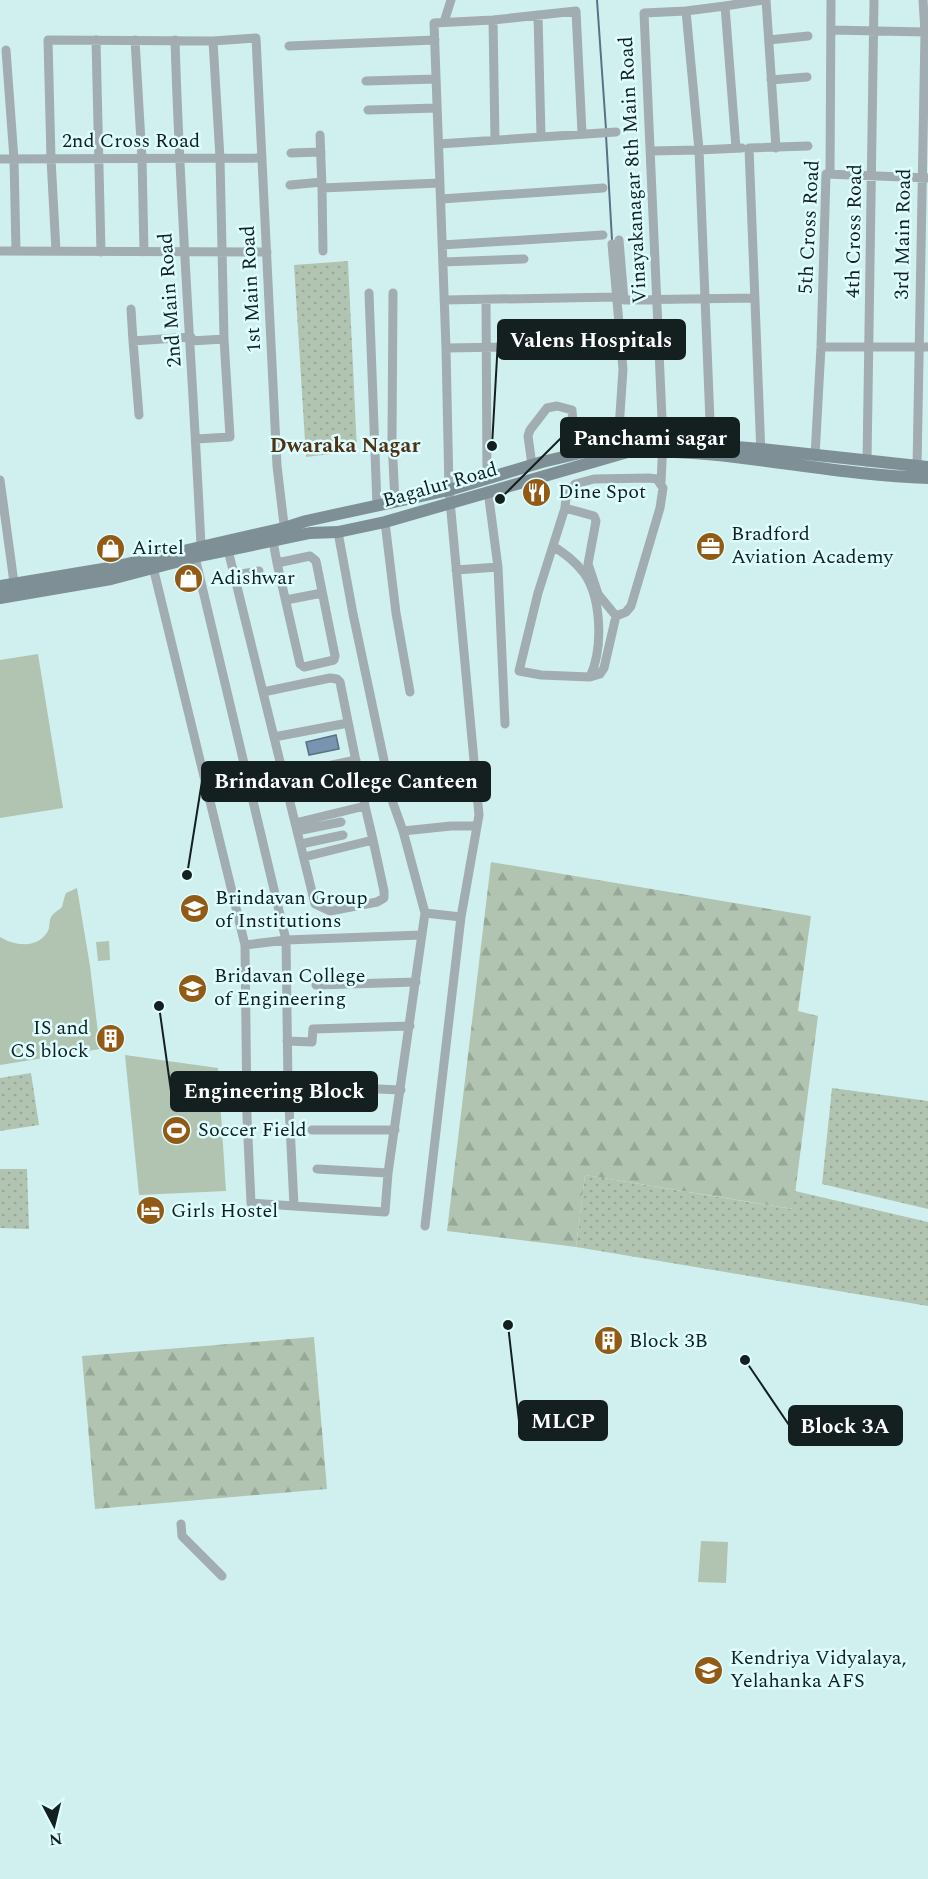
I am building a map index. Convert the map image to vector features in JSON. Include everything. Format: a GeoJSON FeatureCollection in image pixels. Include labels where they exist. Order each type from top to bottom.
{"type":"FeatureCollection","features":[{"type":"Feature","properties":{"kind":"main road","name":"Bagalur Road"},"geometry":{"type":"LineString","coordinates":[[0,598],[15,589],[285,533],[338,532],[385,522],[450,496],[488,485],[572,468],[601,456],[618,444],[639,439],[663,446],[815,456],[922,467]]}},
{"type":"Feature","properties":{"kind":"main road","name":"Bagalur Road"},"geometry":{"type":"LineString","coordinates":[[488,485],[532,465],[575,455],[601,456],[663,446],[711,446],[891,477],[928,478]]}},
{"type":"Feature","properties":{"kind":"main road","name":"Bagalur Road"},"geometry":{"type":"LineString","coordinates":[[0,586],[15,589],[111,579],[195,557],[205,550],[228,550],[273,541],[306,521],[395,502],[450,496]]}},
{"type":"Feature","properties":{"kind":"street"},"geometry":{"type":"LineString","coordinates":[[444,22],[452,0]]}},
{"type":"Feature","properties":{"kind":"street"},"geometry":{"type":"LineString","coordinates":[[711,446],[699,150],[686,10],[764,0],[776,147]]}},
{"type":"Feature","properties":{"kind":"street","name":"5th Cross Road"},"geometry":{"type":"LineString","coordinates":[[815,456],[826,174],[830,174],[831,0]]}},
{"type":"Feature","properties":{"kind":"street","name":"4th Cross Road"},"geometry":{"type":"LineString","coordinates":[[867,462],[874,0]]}},
{"type":"Feature","properties":{"kind":"street","name":"3rd Main Road"},"geometry":{"type":"LineString","coordinates":[[922,467],[925,178],[923,0]]}},
{"type":"Feature","properties":{"kind":"street"},"geometry":{"type":"LineString","coordinates":[[725,6],[736,148]]}},
{"type":"Feature","properties":{"kind":"street","name":"Vinayakanagar 8th Main Road"},"geometry":{"type":"LineString","coordinates":[[616,616],[626,612],[631,606],[660,508],[663,488],[644,13],[686,10]]}},
{"type":"Feature","properties":{"kind":"street"},"geometry":{"type":"LineString","coordinates":[[425,1226],[462,917],[479,815],[450,496],[434,23],[493,20],[576,11],[582,133]]}},
{"type":"Feature","properties":{"kind":"street"},"geometry":{"type":"LineString","coordinates":[[538,15],[540,136]]}},
{"type":"Feature","properties":{"kind":"street"},"geometry":{"type":"LineString","coordinates":[[493,20],[495,140]]}},
{"type":"Feature","properties":{"kind":"street"},"geometry":{"type":"LineString","coordinates":[[831,30],[925,32]]}},
{"type":"Feature","properties":{"kind":"street"},"geometry":{"type":"LineString","coordinates":[[769,40],[808,36]]}},
{"type":"Feature","properties":{"kind":"street","name":"1st Main Road"},"geometry":{"type":"LineString","coordinates":[[213,41],[256,38],[277,466],[285,533]]}},
{"type":"Feature","properties":{"kind":"street"},"geometry":{"type":"LineString","coordinates":[[57,251],[51,159],[48,40],[213,41],[220,158],[224,339],[230,437],[196,439]]}},
{"type":"Feature","properties":{"kind":"street"},"geometry":{"type":"LineString","coordinates":[[96,40],[101,252]]}},
{"type":"Feature","properties":{"kind":"street"},"geometry":{"type":"LineString","coordinates":[[135,40],[142,159],[144,252]]}},
{"type":"Feature","properties":{"kind":"street","name":"2nd Main Road"},"geometry":{"type":"LineString","coordinates":[[176,40],[184,252],[205,550]]}},
{"type":"Feature","properties":{"kind":"street"},"geometry":{"type":"LineString","coordinates":[[289,46],[435,40]]}},
{"type":"Feature","properties":{"kind":"street"},"geometry":{"type":"LineString","coordinates":[[6,50],[14,159],[16,251]]}},
{"type":"Feature","properties":{"kind":"street"},"geometry":{"type":"LineString","coordinates":[[771,80],[807,77]]}},
{"type":"Feature","properties":{"kind":"street"},"geometry":{"type":"LineString","coordinates":[[366,81],[436,79]]}},
{"type":"Feature","properties":{"kind":"street"},"geometry":{"type":"LineString","coordinates":[[368,110],[437,108]]}},
{"type":"Feature","properties":{"kind":"street"},"geometry":{"type":"LineString","coordinates":[[439,144],[616,132]]}},
{"type":"Feature","properties":{"kind":"street"},"geometry":{"type":"LineString","coordinates":[[320,135],[323,251]]}},
{"type":"Feature","properties":{"kind":"street"},"geometry":{"type":"LineString","coordinates":[[650,151],[808,146]]}},
{"type":"Feature","properties":{"kind":"street"},"geometry":{"type":"LineString","coordinates":[[749,148],[761,454]]}},
{"type":"Feature","properties":{"kind":"street"},"geometry":{"type":"LineString","coordinates":[[291,153],[321,152]]}},
{"type":"Feature","properties":{"kind":"street","name":"2nd Cross Road"},"geometry":{"type":"LineString","coordinates":[[0,159],[262,158]]}},
{"type":"Feature","properties":{"kind":"street"},"geometry":{"type":"LineString","coordinates":[[830,174],[925,178]]}},
{"type":"Feature","properties":{"kind":"street"},"geometry":{"type":"LineString","coordinates":[[290,185],[440,183]]}},
{"type":"Feature","properties":{"kind":"street"},"geometry":{"type":"LineString","coordinates":[[441,199],[603,188]]}},
{"type":"Feature","properties":{"kind":"street"},"geometry":{"type":"LineString","coordinates":[[442,245],[603,235]]}},
{"type":"Feature","properties":{"kind":"street"},"geometry":{"type":"LineString","coordinates":[[618,444],[624,369],[616,242],[624,300],[754,298]]}},
{"type":"Feature","properties":{"kind":"street"},"geometry":{"type":"LineString","coordinates":[[0,251],[267,252]]}},
{"type":"Feature","properties":{"kind":"street"},"geometry":{"type":"LineString","coordinates":[[443,262],[524,259]]}},
{"type":"Feature","properties":{"kind":"street"},"geometry":{"type":"LineString","coordinates":[[369,293],[376,506]]}},
{"type":"Feature","properties":{"kind":"street"},"geometry":{"type":"LineString","coordinates":[[393,293],[392,439],[395,502]]}},
{"type":"Feature","properties":{"kind":"street"},"geometry":{"type":"LineString","coordinates":[[444,300],[618,297]]}},
{"type":"Feature","properties":{"kind":"street"},"geometry":{"type":"LineString","coordinates":[[486,300],[488,485],[498,567],[505,724]]}},
{"type":"Feature","properties":{"kind":"street"},"geometry":{"type":"LineString","coordinates":[[131,309],[139,415]]}},
{"type":"Feature","properties":{"kind":"street"},"geometry":{"type":"LineString","coordinates":[[133,341],[224,339]]}},
{"type":"Feature","properties":{"kind":"street"},"geometry":{"type":"LineString","coordinates":[[446,348],[622,342]]}},
{"type":"Feature","properties":{"kind":"street"},"geometry":{"type":"LineString","coordinates":[[821,347],[924,347]]}},
{"type":"Feature","properties":{"kind":"street"},"geometry":{"type":"LineString","coordinates":[[532,465],[528,436],[530,430],[551,406],[572,410],[575,455]]}},
{"type":"Feature","properties":{"kind":"street"},"geometry":{"type":"LineString","coordinates":[[594,479],[601,456]]}},
{"type":"Feature","properties":{"kind":"street"},"geometry":{"type":"LineString","coordinates":[[572,468],[575,484]]}},
{"type":"Feature","properties":{"kind":"street"},"geometry":{"type":"LineString","coordinates":[[565,508],[594,516],[596,521],[588,564],[598,594],[616,616],[604,668],[600,674],[590,677],[541,675],[519,671],[538,593],[565,508],[566,497],[575,484],[594,479],[649,478],[657,479],[661,483]]}},
{"type":"Feature","properties":{"kind":"street"},"geometry":{"type":"LineString","coordinates":[[0,480],[15,589]]}},
{"type":"Feature","properties":{"kind":"street"},"geometry":{"type":"LineString","coordinates":[[385,522],[396,613],[410,692]]}},
{"type":"Feature","properties":{"kind":"street"},"geometry":{"type":"LineString","coordinates":[[153,567],[245,945],[247,1117],[251,1203],[385,1212],[388,1173],[425,913],[393,803],[338,532]]}},
{"type":"Feature","properties":{"kind":"street"},"geometry":{"type":"LineString","coordinates":[[273,541],[277,563],[300,664],[304,667],[331,662],[335,656],[316,561],[310,556],[277,563]]}},
{"type":"Feature","properties":{"kind":"street"},"geometry":{"type":"LineString","coordinates":[[553,546],[571,558],[585,575],[593,597],[598,633],[590,677]]}},
{"type":"Feature","properties":{"kind":"street"},"geometry":{"type":"LineString","coordinates":[[228,550],[315,904],[330,912],[377,902],[384,898],[384,891],[340,682],[330,678],[263,692]]}},
{"type":"Feature","properties":{"kind":"street"},"geometry":{"type":"LineString","coordinates":[[195,557],[286,940],[288,1085],[294,1206]]}},
{"type":"Feature","properties":{"kind":"street"},"geometry":{"type":"LineString","coordinates":[[456,570],[498,567]]}},
{"type":"Feature","properties":{"kind":"street"},"geometry":{"type":"LineString","coordinates":[[235,575],[259,571]]}},
{"type":"Feature","properties":{"kind":"street"},"geometry":{"type":"LineString","coordinates":[[286,600],[322,593]]}},
{"type":"Feature","properties":{"kind":"street"},"geometry":{"type":"LineString","coordinates":[[274,737],[348,723]]}},
{"type":"Feature","properties":{"kind":"street"},"geometry":{"type":"LineString","coordinates":[[284,775],[356,760]]}},
{"type":"Feature","properties":{"kind":"street"},"geometry":{"type":"LineString","coordinates":[[296,827],[365,806]]}},
{"type":"Feature","properties":{"kind":"street"},"geometry":{"type":"LineString","coordinates":[[296,827],[340,822]]}},
{"type":"Feature","properties":{"kind":"street"},"geometry":{"type":"LineString","coordinates":[[403,831],[476,826]]}},
{"type":"Feature","properties":{"kind":"street"},"geometry":{"type":"LineString","coordinates":[[301,844],[343,834]]}},
{"type":"Feature","properties":{"kind":"street"},"geometry":{"type":"LineString","coordinates":[[304,857],[373,840]]}},
{"type":"Feature","properties":{"kind":"street"},"geometry":{"type":"LineString","coordinates":[[425,913],[462,917]]}},
{"type":"Feature","properties":{"kind":"street"},"geometry":{"type":"LineString","coordinates":[[245,945],[286,940],[422,935]]}},
{"type":"Feature","properties":{"kind":"street"},"geometry":{"type":"LineString","coordinates":[[316,985],[416,982]]}},
{"type":"Feature","properties":{"kind":"street"},"geometry":{"type":"LineString","coordinates":[[287,1041],[312,1042],[313,1029],[410,1026]]}},
{"type":"Feature","properties":{"kind":"street"},"geometry":{"type":"LineString","coordinates":[[288,1085],[401,1090]]}},
{"type":"Feature","properties":{"kind":"street"},"geometry":{"type":"LineString","coordinates":[[312,1130],[395,1130]]}},
{"type":"Feature","properties":{"kind":"street"},"geometry":{"type":"LineString","coordinates":[[317,1169],[388,1173]]}},
{"type":"Feature","properties":{"kind":"street"},"geometry":{"type":"LineString","coordinates":[[181,1524],[182,1536],[222,1576]]}},
{"type":"Feature","properties":{"kind":"green space"},"geometry":{"type":"Polygon","coordinates":[[[348,261],[357,451],[306,457],[294,265],[348,261]]]}},
{"type":"Feature","properties":{"kind":"green space"},"geometry":{"type":"Polygon","coordinates":[[[38,654],[63,808],[0,818],[0,660],[38,654]]]}},
{"type":"Feature","properties":{"kind":"green space"},"geometry":{"type":"Polygon","coordinates":[[[491,862],[811,916],[798,1011],[818,1016],[793,1209],[585,1175],[576,1247],[447,1231],[491,862]]]}},
{"type":"Feature","properties":{"kind":"green space"},"geometry":{"type":"Polygon","coordinates":[[[77,888],[90,966],[100,1049],[0,1065],[0,937],[19,944],[38,941],[48,931],[52,915],[62,907],[66,893],[77,888]]]}},
{"type":"Feature","properties":{"kind":"green space"},"geometry":{"type":"Polygon","coordinates":[[[109,941],[110,960],[98,961],[96,942],[109,941]]]}},
{"type":"Feature","properties":{"kind":"green space","name":"Soccer Field"},"geometry":{"type":"Polygon","coordinates":[[[125,1055],[218,1068],[226,1191],[139,1195],[125,1055]]]}},
{"type":"Feature","properties":{"kind":"green space"},"geometry":{"type":"Polygon","coordinates":[[[31,1073],[39,1125],[0,1131],[0,1078],[31,1073]]]}},
{"type":"Feature","properties":{"kind":"green space"},"geometry":{"type":"Polygon","coordinates":[[[832,1088],[928,1101],[928,1209],[822,1184],[832,1088]]]}},
{"type":"Feature","properties":{"kind":"green space"},"geometry":{"type":"Polygon","coordinates":[[[0,1169],[27,1169],[29,1229],[0,1228],[0,1169]]]}},
{"type":"Feature","properties":{"kind":"green space"},"geometry":{"type":"Polygon","coordinates":[[[585,1175],[792,1209],[795,1191],[928,1222],[928,1306],[576,1247],[585,1175]]]}},
{"type":"Feature","properties":{"kind":"green space"},"geometry":{"type":"Polygon","coordinates":[[[314,1337],[327,1489],[95,1509],[82,1356],[314,1337]]]}},
{"type":"Feature","properties":{"kind":"green space"},"geometry":{"type":"Polygon","coordinates":[[[701,1541],[728,1542],[726,1583],[698,1582],[701,1541]]]}},
{"type":"Feature","properties":{"kind":"water"},"geometry":{"type":"Polygon","coordinates":[[[336,735],[339,749],[309,755],[306,742],[336,735]]]}},
{"type":"Feature","properties":{"kind":"waterway"},"geometry":{"type":"LineString","coordinates":[[597,0],[606,129]]}},
{"type":"Feature","properties":{"kind":"waterway"},"geometry":{"type":"LineString","coordinates":[[606,135],[612,240]]}},
{"type":"Feature","properties":{"kind":"place","name":"Valens Hospitals"},"geometry":{"type":"Point","coordinates":[492,446]}},
{"type":"Feature","properties":{"kind":"place","name":"Dine Spot"},"geometry":{"type":"Point","coordinates":[537,492]}},
{"type":"Feature","properties":{"kind":"place","name":"Panchami sagar"},"geometry":{"type":"Point","coordinates":[500,499]}},
{"type":"Feature","properties":{"kind":"place","name":"Bradford Aviation Academy"},"geometry":{"type":"Point","coordinates":[710,546]}},
{"type":"Feature","properties":{"kind":"place","name":"Airtel"},"geometry":{"type":"Point","coordinates":[111,548]}},
{"type":"Feature","properties":{"kind":"place","name":"Adishwar"},"geometry":{"type":"Point","coordinates":[189,578]}},
{"type":"Feature","properties":{"kind":"place","name":"Brindavan College Canteen"},"geometry":{"type":"Point","coordinates":[187,875]}},
{"type":"Feature","properties":{"kind":"place","name":"Brindavan Group of Institutions"},"geometry":{"type":"Point","coordinates":[194,909]}},
{"type":"Feature","properties":{"kind":"place","name":"Bridavan College of Engineering"},"geometry":{"type":"Point","coordinates":[193,988]}},
{"type":"Feature","properties":{"kind":"place","name":"Engineering Block"},"geometry":{"type":"Point","coordinates":[159,1006]}},
{"type":"Feature","properties":{"kind":"place","name":"IS and CS block"},"geometry":{"type":"Point","coordinates":[110,1039]}},
{"type":"Feature","properties":{"kind":"place","name":"Soccer Field"},"geometry":{"type":"Point","coordinates":[177,1130]}},
{"type":"Feature","properties":{"kind":"place","name":"Girls Hostel"},"geometry":{"type":"Point","coordinates":[150,1211]}},
{"type":"Feature","properties":{"kind":"place","name":"MLCP"},"geometry":{"type":"Point","coordinates":[508,1325]}},
{"type":"Feature","properties":{"kind":"place","name":"Block 3B"},"geometry":{"type":"Point","coordinates":[608,1341]}},
{"type":"Feature","properties":{"kind":"place","name":"Block 3A"},"geometry":{"type":"Point","coordinates":[745,1360]}},
{"type":"Feature","properties":{"kind":"place","name":"Kendriya Vidyalaya, Yelahanka AFS"},"geometry":{"type":"Point","coordinates":[709,1670]}},
{"type":"Feature","properties":{"kind":"district","name":"Dwaraka Nagar"},"geometry":{"type":"Point","coordinates":[345,446]}}]}
